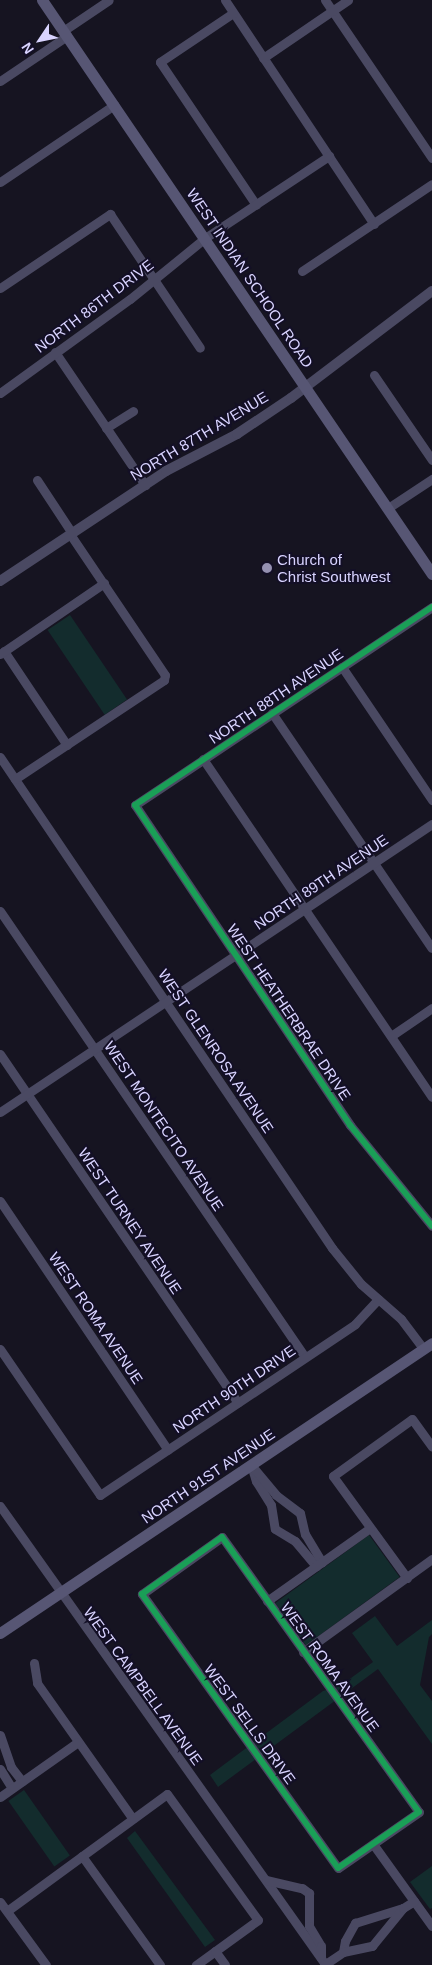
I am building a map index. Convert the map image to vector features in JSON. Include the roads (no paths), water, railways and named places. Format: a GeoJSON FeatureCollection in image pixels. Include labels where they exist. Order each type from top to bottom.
{"type":"FeatureCollection","features":[{"type":"Feature","properties":{"kind":"main road","name":"WEST INDIAN SCHOOL ROAD"},"geometry":{"type":"LineString","coordinates":[[42,0],[432,574]]}},
{"type":"Feature","properties":{"kind":"main road","name":"NORTH 91ST AVENUE"},"geometry":{"type":"LineString","coordinates":[[0,1633],[428,1345]]}},
{"type":"Feature","properties":{"kind":"street"},"geometry":{"type":"LineString","coordinates":[[0,81],[109,0]]}},
{"type":"Feature","properties":{"kind":"street"},"geometry":{"type":"LineString","coordinates":[[225,0],[374,224]]}},
{"type":"Feature","properties":{"kind":"street"},"geometry":{"type":"LineString","coordinates":[[325,0],[432,158]]}},
{"type":"Feature","properties":{"kind":"street"},"geometry":{"type":"LineString","coordinates":[[263,58],[348,0]]}},
{"type":"Feature","properties":{"kind":"street"},"geometry":{"type":"LineString","coordinates":[[233,13],[160,62],[256,205]]}},
{"type":"Feature","properties":{"kind":"street"},"geometry":{"type":"LineString","coordinates":[[0,182],[114,105]]}},
{"type":"Feature","properties":{"kind":"street","name":"NORTH 86TH DRIVE"},"geometry":{"type":"LineString","coordinates":[[0,393],[154,280],[205,238],[329,156]]}},
{"type":"Feature","properties":{"kind":"street"},"geometry":{"type":"LineString","coordinates":[[302,271],[432,184]]}},
{"type":"Feature","properties":{"kind":"street"},"geometry":{"type":"LineString","coordinates":[[0,288],[110,214],[200,348]]}},
{"type":"Feature","properties":{"kind":"street","name":"NORTH 87TH AVENUE"},"geometry":{"type":"LineString","coordinates":[[0,581],[179,462],[237,434],[306,387],[376,331],[432,291]]}},
{"type":"Feature","properties":{"kind":"street"},"geometry":{"type":"LineString","coordinates":[[54,352],[145,485]]}},
{"type":"Feature","properties":{"kind":"street"},"geometry":{"type":"LineString","coordinates":[[374,375],[432,460]]}},
{"type":"Feature","properties":{"kind":"street"},"geometry":{"type":"LineString","coordinates":[[106,428],[133,411]]}},
{"type":"Feature","properties":{"kind":"street"},"geometry":{"type":"LineString","coordinates":[[388,508],[432,479]]}},
{"type":"Feature","properties":{"kind":"street"},"geometry":{"type":"LineString","coordinates":[[15,779],[164,680],[165,675],[37,480]]}},
{"type":"Feature","properties":{"kind":"street"},"geometry":{"type":"LineString","coordinates":[[67,745],[2,653],[104,583]]}},
{"type":"Feature","properties":{"kind":"street","name":"NORTH 88TH AVENUE"},"geometry":{"type":"LineString","coordinates":[[135,805],[432,608]]}},
{"type":"Feature","properties":{"kind":"street"},"geometry":{"type":"LineString","coordinates":[[342,667],[432,800]]}},
{"type":"Feature","properties":{"kind":"street"},"geometry":{"type":"LineString","coordinates":[[272,713],[432,948]]}},
{"type":"Feature","properties":{"kind":"street","name":"WEST GLENROSA AVENUE"},"geometry":{"type":"LineString","coordinates":[[0,758],[337,1254],[361,1284],[401,1318],[428,1345]]}},
{"type":"Feature","properties":{"kind":"street"},"geometry":{"type":"LineString","coordinates":[[203,760],[432,1097]]}},
{"type":"Feature","properties":{"kind":"street","name":"WEST HEATHERBRAE DRIVE"},"geometry":{"type":"LineString","coordinates":[[135,805],[350,1125],[432,1226]]}},
{"type":"Feature","properties":{"kind":"street","name":"NORTH 89TH AVENUE"},"geometry":{"type":"LineString","coordinates":[[0,1112],[236,957],[432,824]]}},
{"type":"Feature","properties":{"kind":"street","name":"WEST MONTECITO AVENUE"},"geometry":{"type":"LineString","coordinates":[[0,911],[305,1357]]}},
{"type":"Feature","properties":{"kind":"street"},"geometry":{"type":"LineString","coordinates":[[391,1036],[432,1008]]}},
{"type":"Feature","properties":{"kind":"street","name":"WEST TURNEY AVENUE"},"geometry":{"type":"LineString","coordinates":[[0,1054],[238,1403]]}},
{"type":"Feature","properties":{"kind":"street","name":"WEST ROMA AVENUE"},"geometry":{"type":"LineString","coordinates":[[0,1201],[168,1450]]}},
{"type":"Feature","properties":{"kind":"street","name":"NORTH 90TH DRIVE"},"geometry":{"type":"LineString","coordinates":[[0,1348],[100,1495],[355,1324],[378,1299]]}},
{"type":"Feature","properties":{"kind":"street"},"geometry":{"type":"LineString","coordinates":[[407,1578],[333,1476],[412,1419],[432,1447]]}},
{"type":"Feature","properties":{"kind":"street"},"geometry":{"type":"LineString","coordinates":[[251,1465],[282,1501],[300,1512],[303,1526],[319,1564]]}},
{"type":"Feature","properties":{"kind":"street"},"geometry":{"type":"LineString","coordinates":[[251,1465],[256,1481],[271,1505],[275,1529],[290,1538],[319,1564]]}},
{"type":"Feature","properties":{"kind":"street","name":"WEST CAMPBELL AVENUE"},"geometry":{"type":"LineString","coordinates":[[0,1506],[60,1594],[266,1880],[323,1963]]}},
{"type":"Feature","properties":{"kind":"street"},"geometry":{"type":"LineString","coordinates":[[290,1538],[303,1526]]}},
{"type":"Feature","properties":{"kind":"street"},"geometry":{"type":"LineString","coordinates":[[267,1601],[370,1528]]}},
{"type":"Feature","properties":{"kind":"street","name":"WEST ROMA AVENUE"},"geometry":{"type":"LineString","coordinates":[[222,1538],[419,1812],[373,1844]]}},
{"type":"Feature","properties":{"kind":"street","name":"WEST SELLS DRIVE"},"geometry":{"type":"LineString","coordinates":[[222,1538],[142,1594],[338,1868],[373,1844]]}},
{"type":"Feature","properties":{"kind":"street"},"geometry":{"type":"LineString","coordinates":[[303,1652],[432,1559]]}},
{"type":"Feature","properties":{"kind":"street"},"geometry":{"type":"LineString","coordinates":[[34,1663],[37,1683],[133,1819]]}},
{"type":"Feature","properties":{"kind":"street"},"geometry":{"type":"LineString","coordinates":[[0,1735],[3,1756],[22,1781]]}},
{"type":"Feature","properties":{"kind":"street"},"geometry":{"type":"LineString","coordinates":[[0,1796],[78,1742]]}},
{"type":"Feature","properties":{"kind":"street"},"geometry":{"type":"LineString","coordinates":[[0,1769],[12,1788]]}},
{"type":"Feature","properties":{"kind":"street"},"geometry":{"type":"LineString","coordinates":[[6,1911],[167,1794],[258,1920],[196,1965]]}},
{"type":"Feature","properties":{"kind":"street"},"geometry":{"type":"LineString","coordinates":[[373,1844],[432,1926]]}},
{"type":"Feature","properties":{"kind":"street"},"geometry":{"type":"LineString","coordinates":[[82,1856],[160,1965]]}},
{"type":"Feature","properties":{"kind":"street"},"geometry":{"type":"LineString","coordinates":[[266,1880],[306,1890],[311,1897],[309,1926],[321,1946],[323,1963],[343,1952],[372,1946],[403,1908]]}},
{"type":"Feature","properties":{"kind":"street"},"geometry":{"type":"LineString","coordinates":[[343,1952],[344,1941],[355,1923],[403,1908],[414,1901]]}},
{"type":"Feature","properties":{"kind":"street"},"geometry":{"type":"LineString","coordinates":[[0,1902],[46,1965]]}},
{"type":"Feature","properties":{"kind":"street"},"geometry":{"type":"LineString","coordinates":[[291,1916],[298,1917],[310,1911]]}},
{"type":"Feature","properties":{"kind":"street"},"geometry":{"type":"LineString","coordinates":[[215,1951],[225,1965]]}},
{"type":"Feature","properties":{"kind":"place","name":"Church of Christ Southwest"},"geometry":{"type":"Point","coordinates":[267,568]}}]}
